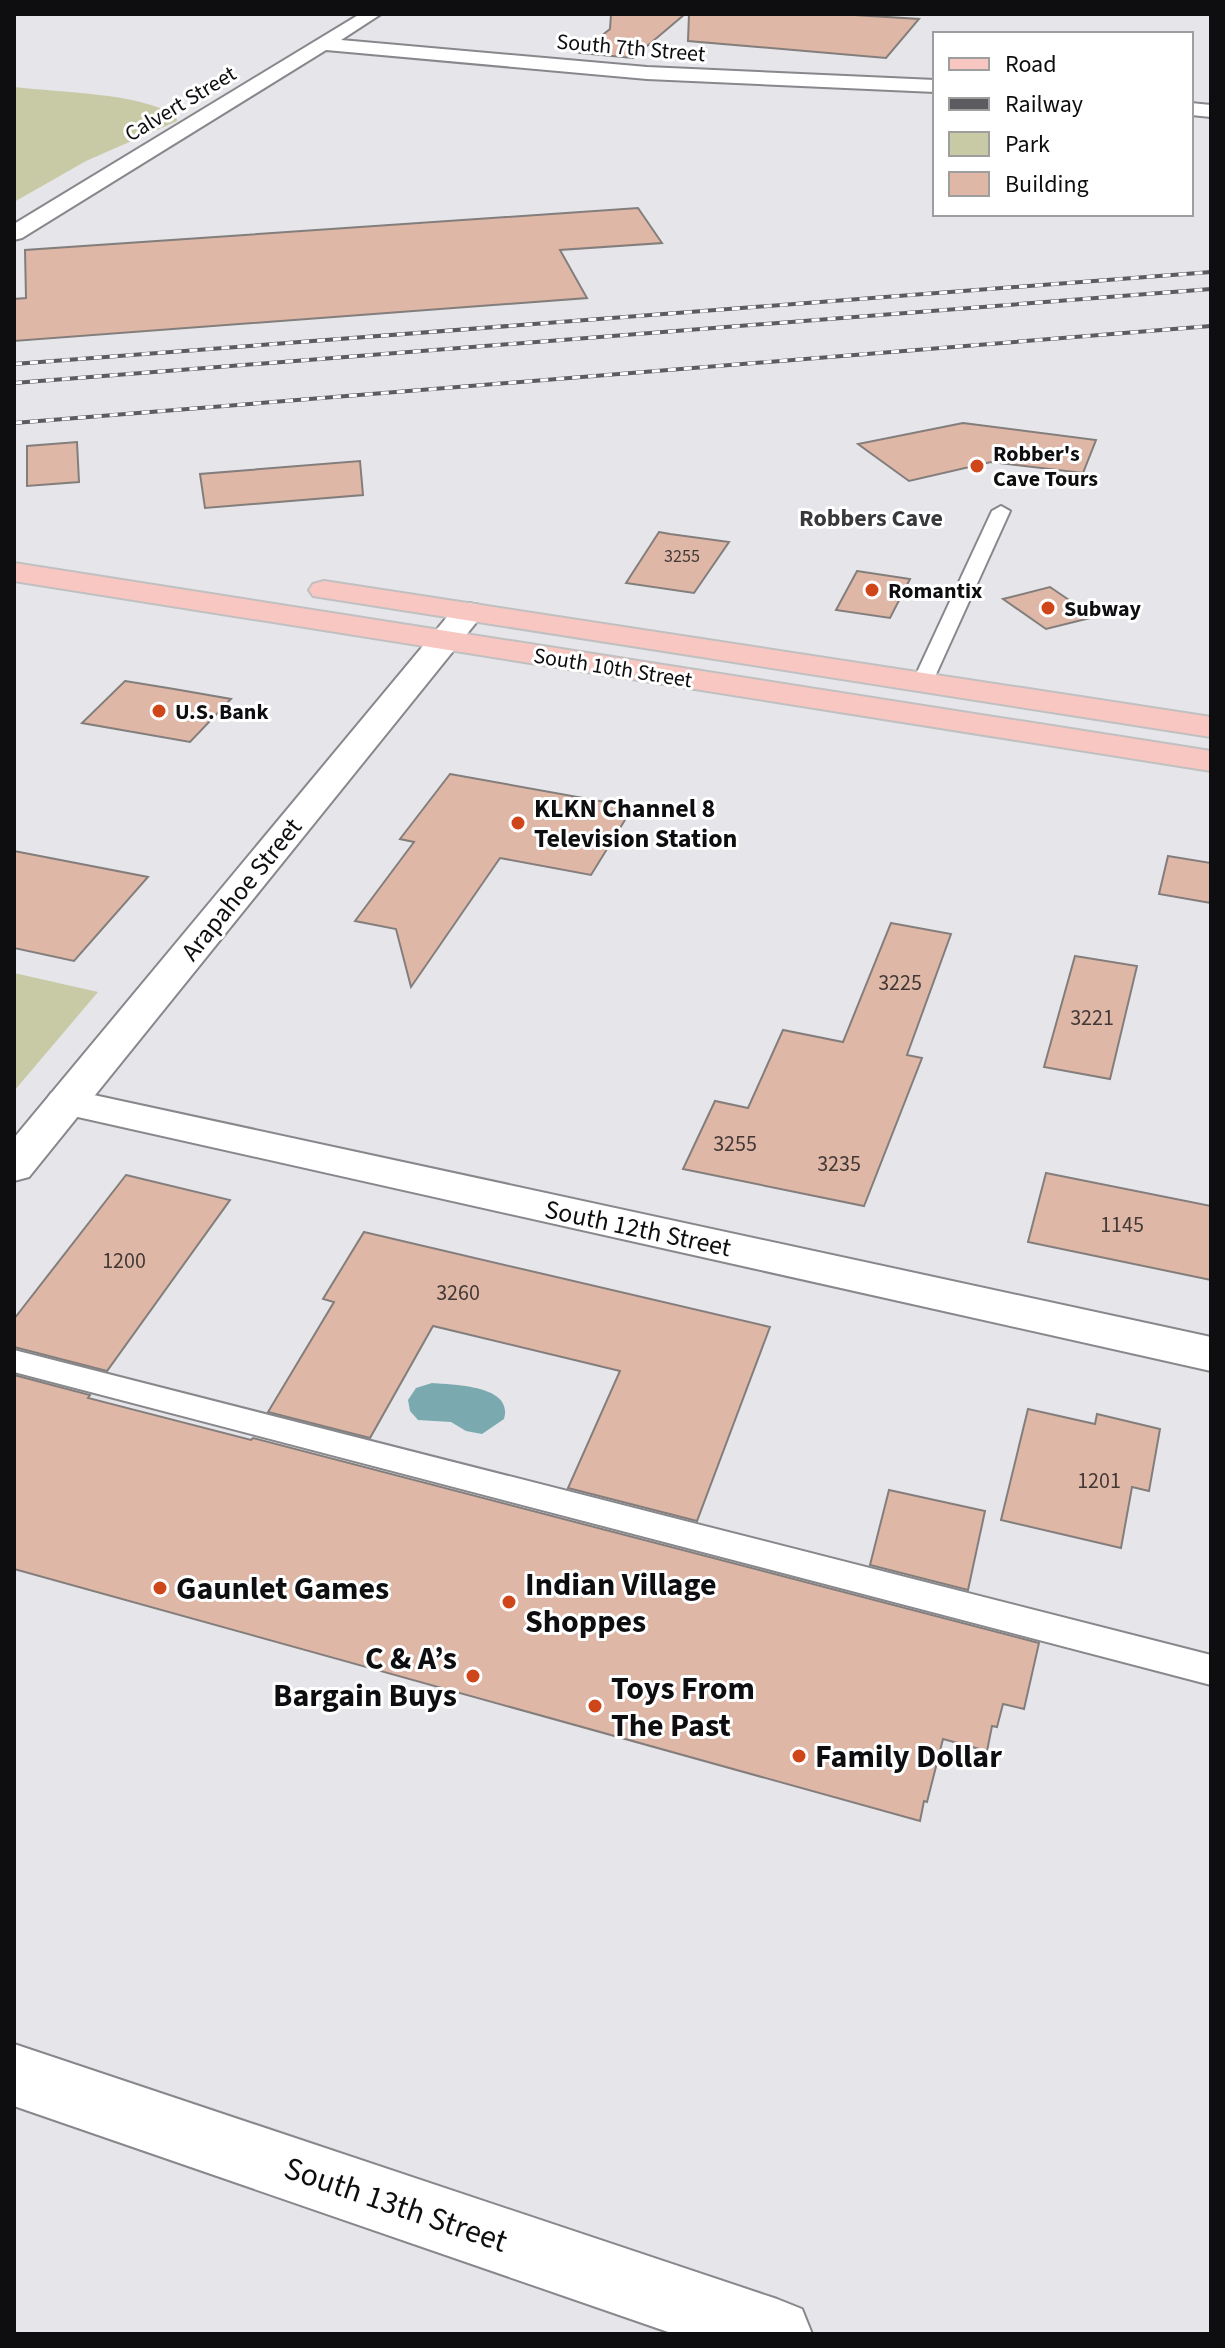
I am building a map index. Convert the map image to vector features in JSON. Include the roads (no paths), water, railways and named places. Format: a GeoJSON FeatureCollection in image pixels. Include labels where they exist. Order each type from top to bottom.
{"type":"FeatureCollection","features":[{"type":"Feature","properties":{"kind":"main road","name":"South 10th Street"},"geometry":{"type":"LineString","coordinates":[[14,572],[1211,761]]}},
{"type":"Feature","properties":{"kind":"main road","name":"South 10th Street"},"geometry":{"type":"LineString","coordinates":[[296,585],[1211,727]]}},
{"type":"Feature","properties":{"kind":"street","name":"Calvert Street"},"geometry":{"type":"LineString","coordinates":[[14,233],[372,14]]}},
{"type":"Feature","properties":{"kind":"street","name":"South 7th Street"},"geometry":{"type":"LineString","coordinates":[[323,44],[647,73],[933,86]]}},
{"type":"Feature","properties":{"kind":"street","name":"Arapahoe Street"},"geometry":{"type":"LineString","coordinates":[[14,1167],[468,612]]}},
{"type":"Feature","properties":{"kind":"street","name":"South 12th Street"},"geometry":{"type":"LineString","coordinates":[[66,1102],[1211,1354]]}},
{"type":"Feature","properties":{"kind":"street","name":"South 13th Street"},"geometry":{"type":"LineString","coordinates":[[14,2075],[777,2334]]}},
{"type":"Feature","properties":{"kind":"lane"},"geometry":{"type":"LineString","coordinates":[[922,683],[1001,511]]}},
{"type":"Feature","properties":{"kind":"lane"},"geometry":{"type":"LineString","coordinates":[[14,1361],[1211,1670]]}},
{"type":"Feature","properties":{"kind":"water"},"geometry":{"type":"Polygon","coordinates":[[[432,1383],[467,1386],[491,1393],[500,1399],[505,1408],[504,1419],[482,1434],[466,1431],[451,1422],[418,1420],[410,1411],[408,1400],[416,1388],[432,1383]]]}},
{"type":"Feature","properties":{"kind":"railway"},"geometry":{"type":"LineString","coordinates":[[14,364],[1211,272]]}},
{"type":"Feature","properties":{"kind":"railway"},"geometry":{"type":"LineString","coordinates":[[14,383],[1211,289]]}},
{"type":"Feature","properties":{"kind":"railway"},"geometry":{"type":"LineString","coordinates":[[14,423],[1211,326]]}},
{"type":"Feature","properties":{"kind":"place","name":"Robber's Cave Tours"},"geometry":{"type":"Point","coordinates":[977,466]}},
{"type":"Feature","properties":{"kind":"place","name":"Romantix"},"geometry":{"type":"Point","coordinates":[872,590]}},
{"type":"Feature","properties":{"kind":"place","name":"Subway"},"geometry":{"type":"Point","coordinates":[1048,608]}},
{"type":"Feature","properties":{"kind":"place","name":"U.S. Bank"},"geometry":{"type":"Point","coordinates":[159,711]}},
{"type":"Feature","properties":{"kind":"place","name":"KLKN Channel 8 Television Station"},"geometry":{"type":"Point","coordinates":[518,823]}},
{"type":"Feature","properties":{"kind":"place","name":"Gaunlet Games"},"geometry":{"type":"Point","coordinates":[160,1588]}},
{"type":"Feature","properties":{"kind":"place","name":"Indian Village Shoppes"},"geometry":{"type":"Point","coordinates":[509,1602]}},
{"type":"Feature","properties":{"kind":"place","name":"C & A’s Bargain Buys"},"geometry":{"type":"Point","coordinates":[473,1676]}},
{"type":"Feature","properties":{"kind":"place","name":"Toys From The Past"},"geometry":{"type":"Point","coordinates":[595,1706]}},
{"type":"Feature","properties":{"kind":"place","name":"Family Dollar"},"geometry":{"type":"Point","coordinates":[799,1756]}},
{"type":"Feature","properties":{"kind":"district","name":"Robbers Cave"},"geometry":{"type":"Point","coordinates":[871,518]}}]}
